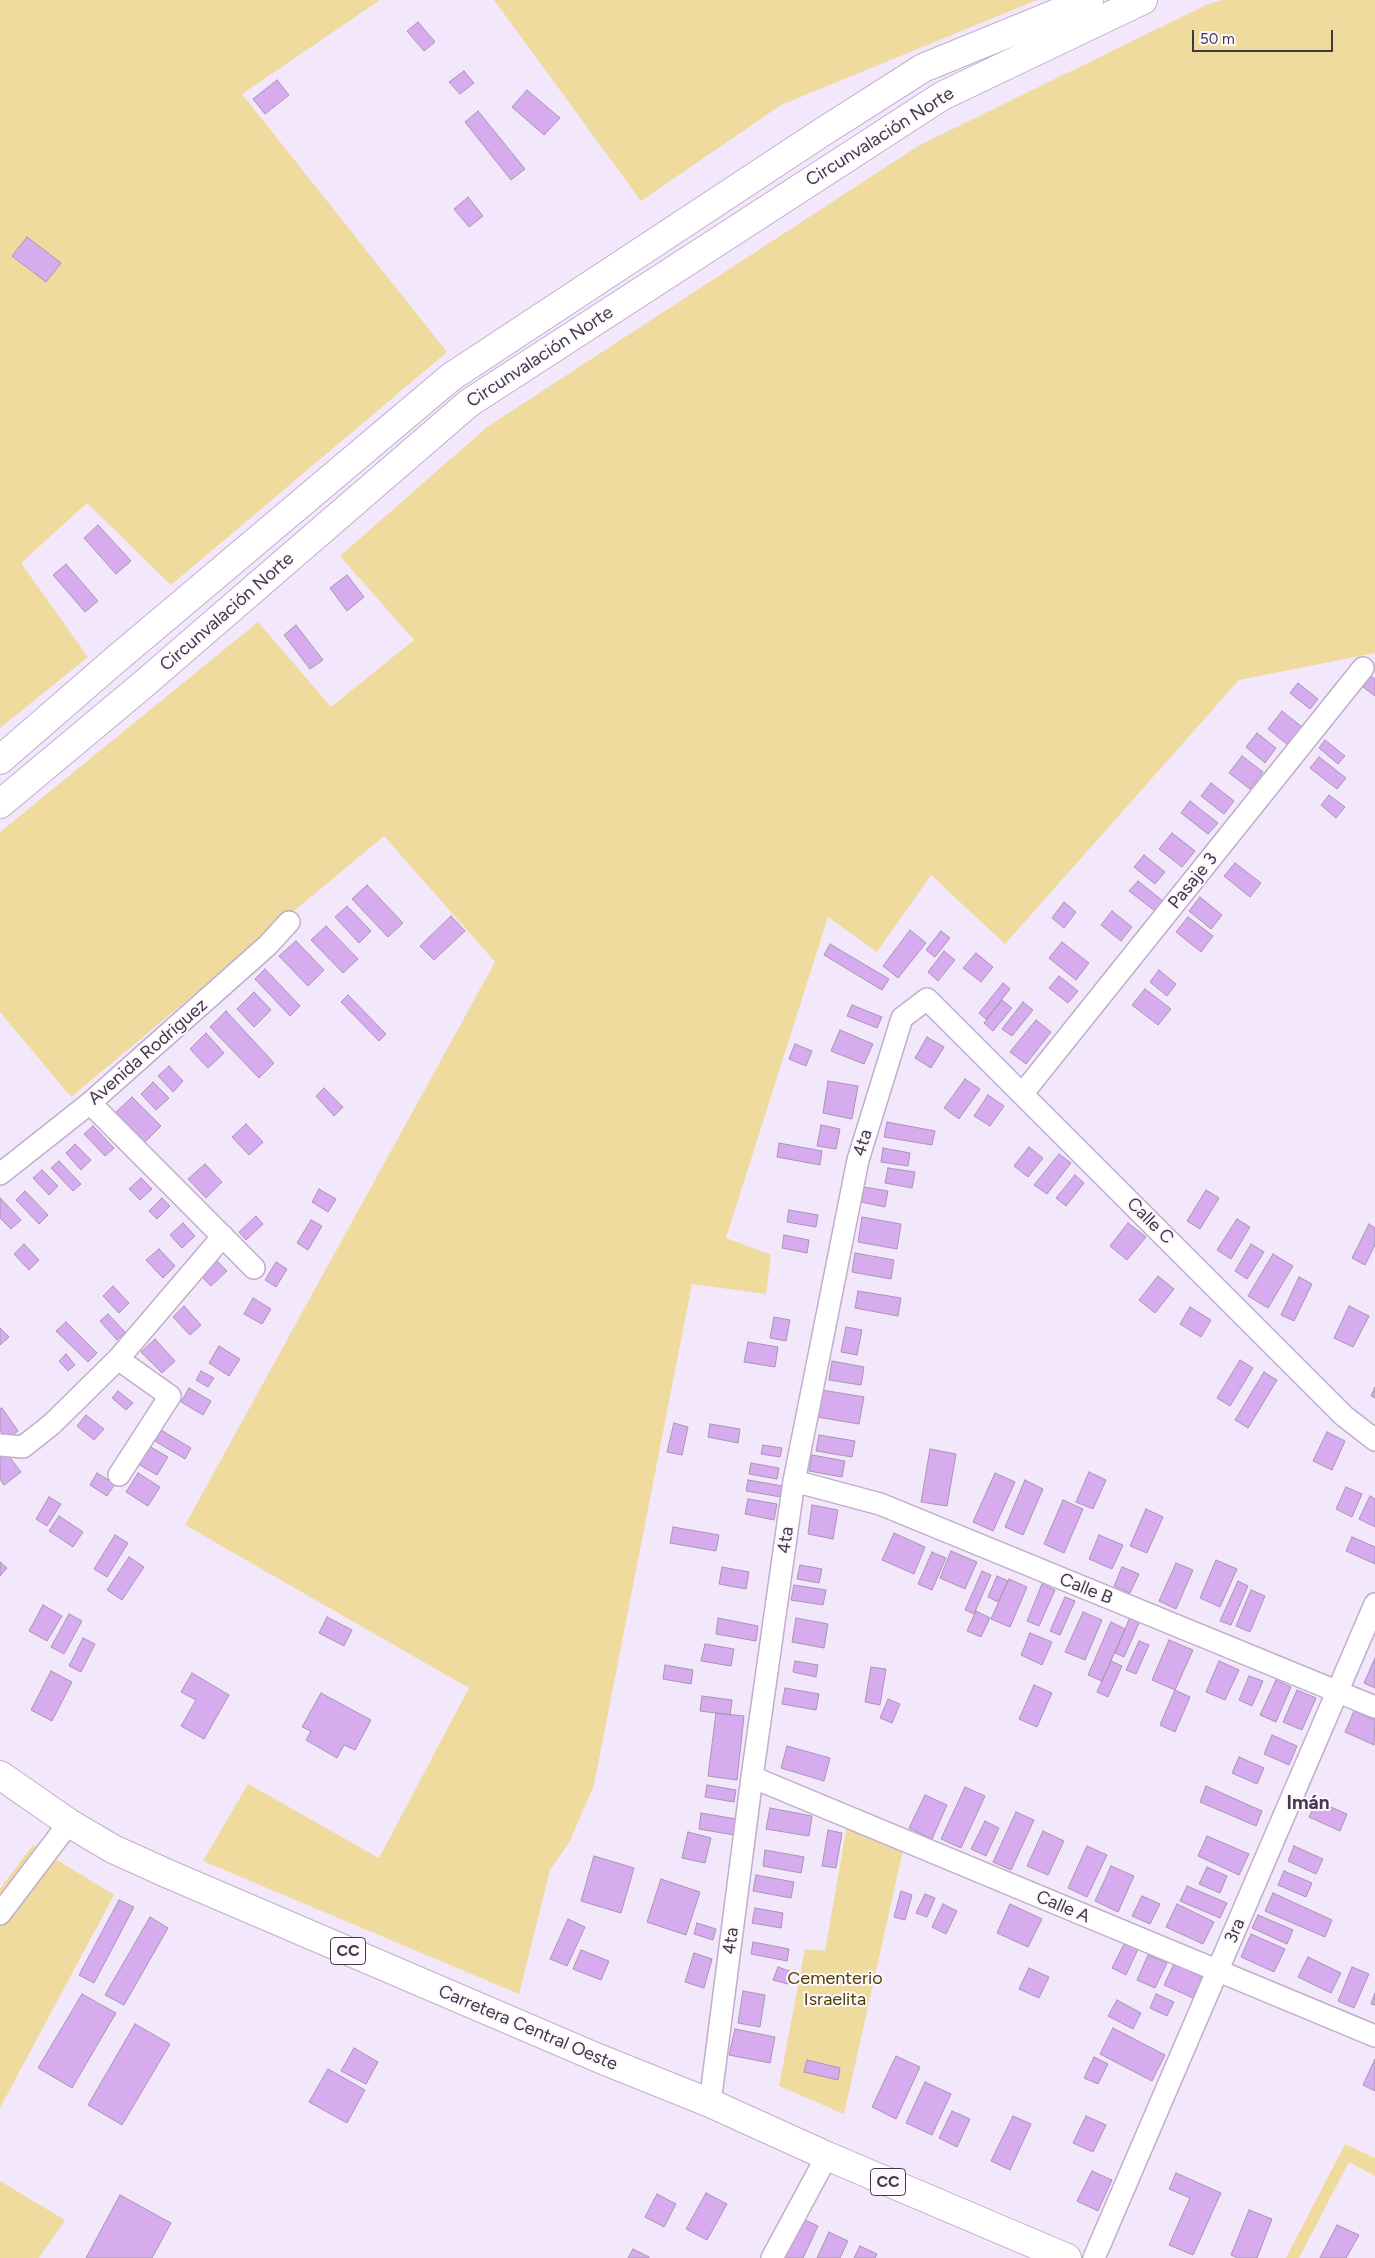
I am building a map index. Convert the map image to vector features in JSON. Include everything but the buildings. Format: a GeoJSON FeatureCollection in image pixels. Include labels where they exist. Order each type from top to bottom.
{"type":"FeatureCollection","features":[{"type":"Feature","properties":{"kind":"main road","name":"Circunvalación Norte"},"geometry":{"type":"LineString","coordinates":[[0,760],[114,661],[451,377],[923,68],[1089,0]]}},
{"type":"Feature","properties":{"kind":"main road","name":"Circunvalación Norte"},"geometry":{"type":"LineString","coordinates":[[0,804],[139,688],[469,403],[942,96],[1143,0]]}},
{"type":"Feature","properties":{"kind":"main road"},"geometry":{"type":"LineString","coordinates":[[890,89],[903,121]]}},
{"type":"Feature","properties":{"kind":"main road","name":"Carretera Central Oeste"},"geometry":{"type":"LineString","coordinates":[[0,1775],[68,1823],[113,1849],[201,1889],[598,2058],[710,2102],[827,2156],[1068,2258]]}},
{"type":"Feature","properties":{"kind":"street","name":"Pasaje 3"},"geometry":{"type":"LineString","coordinates":[[1023,1094],[1363,668]]}},
{"type":"Feature","properties":{"kind":"street","name":"Avenida Rodriguez"},"geometry":{"type":"LineString","coordinates":[[0,1174],[90,1103],[268,945],[288,922]]}},
{"type":"Feature","properties":{"kind":"street","name":"Calle C"},"geometry":{"type":"LineString","coordinates":[[927,999],[1344,1416],[1375,1440]]}},
{"type":"Feature","properties":{"kind":"street","name":"4ta"},"geometry":{"type":"LineString","coordinates":[[710,2102],[752,1777],[794,1481],[858,1160],[902,1018],[927,999]]}},
{"type":"Feature","properties":{"kind":"street"},"geometry":{"type":"LineString","coordinates":[[90,1103],[254,1268]]}},
{"type":"Feature","properties":{"kind":"street"},"geometry":{"type":"LineString","coordinates":[[0,1445],[23,1447],[52,1424],[118,1359],[223,1236]]}},
{"type":"Feature","properties":{"kind":"street"},"geometry":{"type":"LineString","coordinates":[[118,1359],[170,1396],[119,1475]]}},
{"type":"Feature","properties":{"kind":"street","name":"Calle B"},"geometry":{"type":"LineString","coordinates":[[794,1481],[880,1504],[1375,1707]]}},
{"type":"Feature","properties":{"kind":"street","name":"3ra"},"geometry":{"type":"LineString","coordinates":[[1094,2258],[1375,1604]]}},
{"type":"Feature","properties":{"kind":"street","name":"Calle A"},"geometry":{"type":"LineString","coordinates":[[752,1777],[1375,2036]]}},
{"type":"Feature","properties":{"kind":"street"},"geometry":{"type":"LineString","coordinates":[[0,1914],[68,1823]]}},
{"type":"Feature","properties":{"kind":"street"},"geometry":{"type":"LineString","coordinates":[[772,2258],[827,2156]]}},
{"type":"Feature","properties":{"kind":"green space"},"geometry":{"type":"Polygon","coordinates":[[[0,0],[380,0],[242,94],[447,352],[171,585],[87,503],[21,563],[88,657],[0,728],[0,0]]]}},
{"type":"Feature","properties":{"kind":"green space"},"geometry":{"type":"Polygon","coordinates":[[[494,0],[1037,0],[781,105],[641,201],[494,0]]]}},
{"type":"Feature","properties":{"kind":"green space"},"geometry":{"type":"Polygon","coordinates":[[[1222,0],[1375,0],[1375,653],[1239,680],[1005,944],[931,875],[877,952],[828,917],[726,1238],[771,1255],[766,1294],[692,1284],[594,1785],[570,1841],[550,1870],[519,1994],[203,1861],[248,1784],[379,1858],[469,1688],[185,1525],[495,962],[384,836],[71,1097],[0,1012],[0,832],[258,622],[331,707],[414,640],[340,556],[487,427],[918,146],[1206,5],[1222,0]]]}},
{"type":"Feature","properties":{"kind":"green space","name":"Cementerio Israelita"},"geometry":{"type":"Polygon","coordinates":[[[847,1825],[904,1846],[844,2114],[779,2086],[805,1949],[825,1951],[847,1825]]]}},
{"type":"Feature","properties":{"kind":"green space"},"geometry":{"type":"Polygon","coordinates":[[[33,1845],[114,1895],[0,2108],[0,1889],[33,1845]]]}},
{"type":"Feature","properties":{"kind":"green space"},"geometry":{"type":"Polygon","coordinates":[[[1345,2144],[1375,2158],[1375,2176],[1349,2162],[1299,2258],[1286,2258],[1345,2144]]]}},
{"type":"Feature","properties":{"kind":"green space"},"geometry":{"type":"Polygon","coordinates":[[[0,2181],[65,2220],[39,2258],[0,2258],[0,2181]]]}},
{"type":"Feature","properties":{"kind":"district","name":"Imán"},"geometry":{"type":"Point","coordinates":[1308,1803]}}]}
